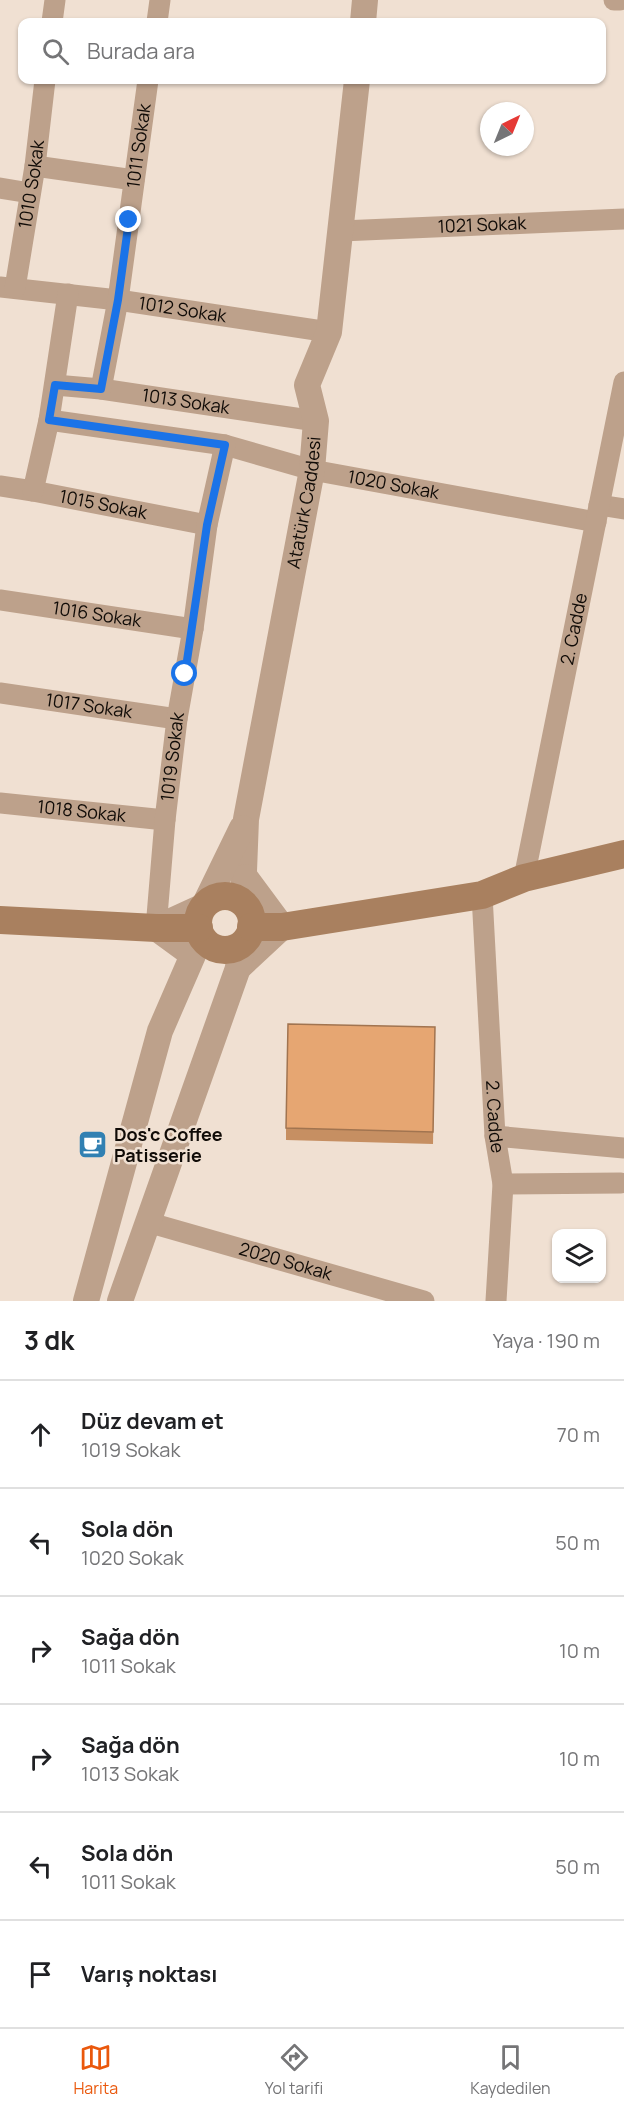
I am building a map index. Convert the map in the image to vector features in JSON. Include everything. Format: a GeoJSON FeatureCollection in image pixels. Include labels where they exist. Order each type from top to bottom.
{"type":"FeatureCollection","features":[{"type":"Feature","properties":{"kind":"main road"},"geometry":{"type":"LineString","coordinates":[[245,937],[234,898],[226,896],[210,901],[201,917],[205,941],[219,949],[236,948],[245,937],[282,927],[482,895],[524,878],[624,854]]}},
{"type":"Feature","properties":{"kind":"main road"},"geometry":{"type":"LineString","coordinates":[[0,920],[156,928],[201,917]]}},
{"type":"Feature","properties":{"kind":"street"},"geometry":{"type":"LineString","coordinates":[[53,18],[55,0]]}},
{"type":"Feature","properties":{"kind":"street"},"geometry":{"type":"LineString","coordinates":[[158,18],[160,0]]}},
{"type":"Feature","properties":{"kind":"street"},"geometry":{"type":"LineString","coordinates":[[363,18],[365,0]]}},
{"type":"Feature","properties":{"kind":"street"},"geometry":{"type":"LineString","coordinates":[[614,0],[620,0]]}},
{"type":"Feature","properties":{"kind":"street","name":"1010 Sokak"},"geometry":{"type":"LineString","coordinates":[[8,288],[35,166],[45,84]]}},
{"type":"Feature","properties":{"kind":"street","name":"1011 Sokak"},"geometry":{"type":"LineString","coordinates":[[101,389],[118,300],[147,84]]}},
{"type":"Feature","properties":{"kind":"street","name":"Atatürk Caddesi"},"geometry":{"type":"LineString","coordinates":[[246,819],[312,470],[316,421],[307,385],[329,332],[357,84]]}},
{"type":"Feature","properties":{"kind":"street"},"geometry":{"type":"LineString","coordinates":[[35,166],[134,180]]}},
{"type":"Feature","properties":{"kind":"street"},"geometry":{"type":"LineString","coordinates":[[0,189],[30,193]]}},
{"type":"Feature","properties":{"kind":"street","name":"1021 Sokak"},"geometry":{"type":"LineString","coordinates":[[341,231],[624,219]]}},
{"type":"Feature","properties":{"kind":"street","name":"1012 Sokak"},"geometry":{"type":"LineString","coordinates":[[8,288],[118,300],[329,332]]}},
{"type":"Feature","properties":{"kind":"street"},"geometry":{"type":"LineString","coordinates":[[33,491],[49,420],[68,294]]}},
{"type":"Feature","properties":{"kind":"street","name":"2. Cadde"},"geometry":{"type":"LineString","coordinates":[[524,878],[624,381]]}},
{"type":"Feature","properties":{"kind":"street","name":"1013 Sokak"},"geometry":{"type":"LineString","coordinates":[[55,385],[101,389],[316,421]]}},
{"type":"Feature","properties":{"kind":"street","name":"1020 Sokak"},"geometry":{"type":"LineString","coordinates":[[49,420],[225,445],[312,470],[598,513],[624,509]]}},
{"type":"Feature","properties":{"kind":"street","name":"1019 Sokak"},"geometry":{"type":"LineString","coordinates":[[156,928],[165,820],[177,720],[193,629],[207,525],[225,445]]}},
{"type":"Feature","properties":{"kind":"street","name":"1015 Sokak"},"geometry":{"type":"LineString","coordinates":[[0,486],[207,525]]}},
{"type":"Feature","properties":{"kind":"street","name":"1016 Sokak"},"geometry":{"type":"LineString","coordinates":[[0,600],[193,629]]}},
{"type":"Feature","properties":{"kind":"street","name":"1017 Sokak"},"geometry":{"type":"LineString","coordinates":[[0,693],[177,720]]}},
{"type":"Feature","properties":{"kind":"street","name":"1018 Sokak"},"geometry":{"type":"LineString","coordinates":[[0,803],[165,820]]}},
{"type":"Feature","properties":{"kind":"street"},"geometry":{"type":"LineString","coordinates":[[120,1301],[245,937],[243,897],[246,819]]}},
{"type":"Feature","properties":{"kind":"street"},"geometry":{"type":"LineString","coordinates":[[86,1301],[160,1031],[193,955],[201,917],[246,819]]}},
{"type":"Feature","properties":{"kind":"street"},"geometry":{"type":"LineString","coordinates":[[244,876],[282,927],[245,937]]}},
{"type":"Feature","properties":{"kind":"street","name":"2. Cadde"},"geometry":{"type":"LineString","coordinates":[[482,895],[495,1136],[503,1184],[495,1301]]}},
{"type":"Feature","properties":{"kind":"street"},"geometry":{"type":"LineString","coordinates":[[156,928],[193,955]]}},
{"type":"Feature","properties":{"kind":"street"},"geometry":{"type":"LineString","coordinates":[[495,1136],[624,1148]]}},
{"type":"Feature","properties":{"kind":"street"},"geometry":{"type":"LineString","coordinates":[[503,1184],[623,1182]]}},
{"type":"Feature","properties":{"kind":"street","name":"2020 Sokak"},"geometry":{"type":"LineString","coordinates":[[147,1222],[424,1301]]}},
{"type":"Feature","properties":{"kind":"building"},"geometry":{"type":"Polygon","coordinates":[[[288,1024],[435,1027],[433,1132],[286,1128],[288,1024]]]}},
{"type":"Feature","properties":{"kind":"place","name":"Dos'c Coffee Patisserie"},"geometry":{"type":"Point","coordinates":[93,1145]}},
{"type":"Feature","properties":{"kind":"route"},"geometry":{"type":"LineString","coordinates":[[129,220],[118,300],[101,389],[55,385],[49,420],[225,445],[207,525],[185,674]]}}]}
